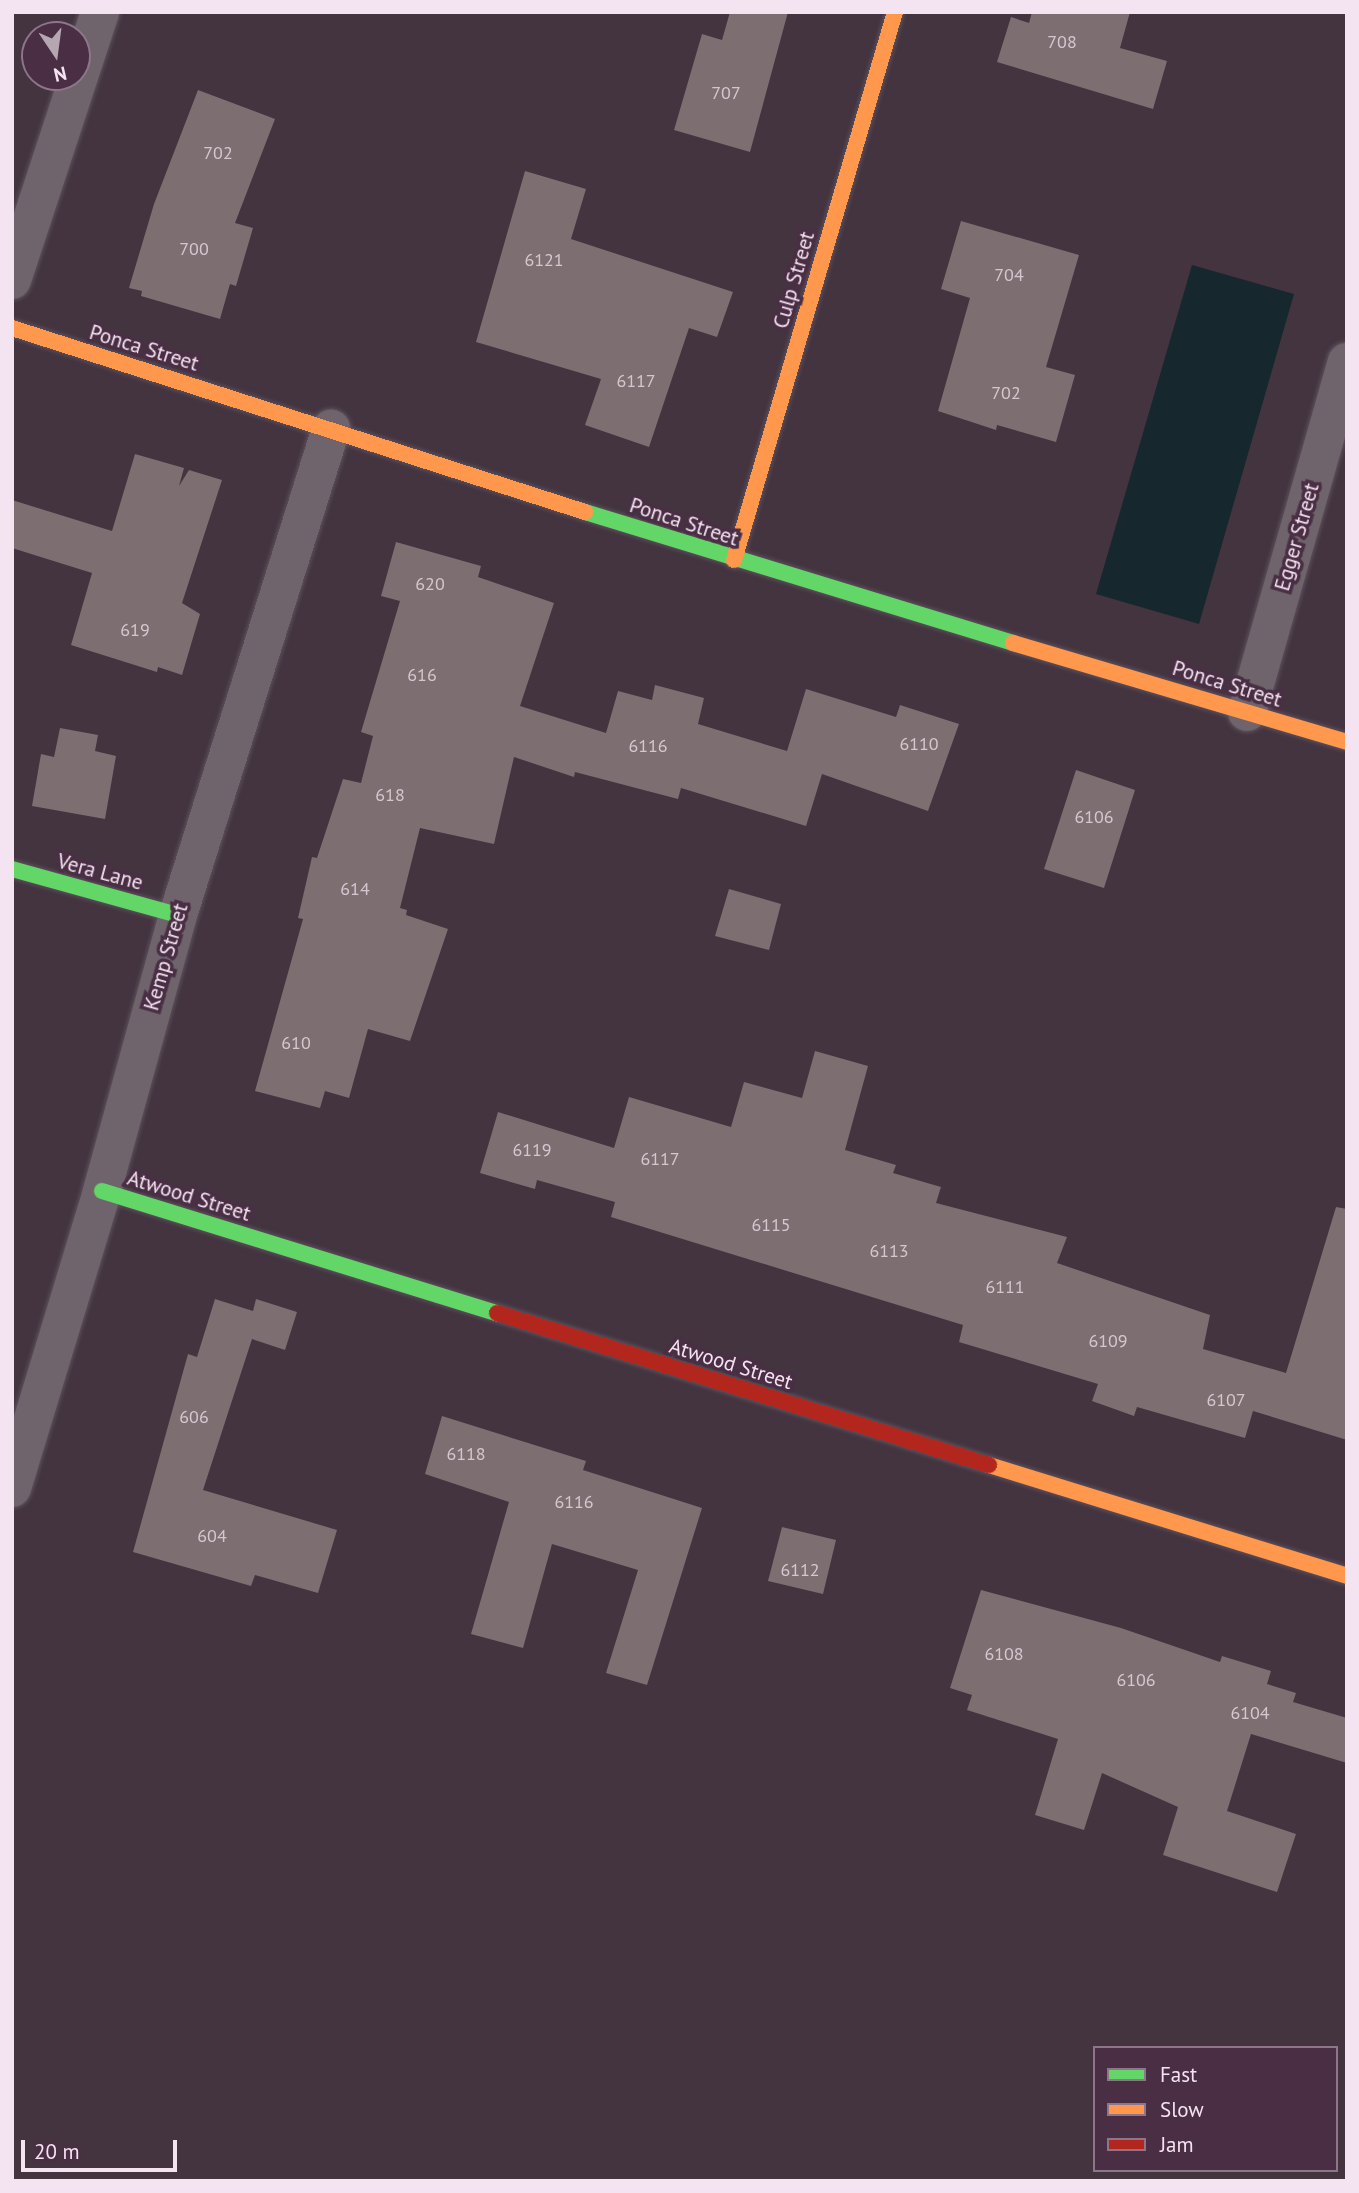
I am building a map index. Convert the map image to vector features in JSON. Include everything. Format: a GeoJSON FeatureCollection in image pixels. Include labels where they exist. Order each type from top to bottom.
{"type":"FeatureCollection","features":[{"type":"Feature","properties":{"kind":"street"},"geometry":{"type":"LineString","coordinates":[[12,280],[100,12]]}},
{"type":"Feature","properties":{"kind":"street","name":"Culp Street"},"geometry":{"type":"LineString","coordinates":[[734,560],[895,12]]}},
{"type":"Feature","properties":{"kind":"street","name":"Ponca Street"},"geometry":{"type":"LineString","coordinates":[[12,328],[734,560],[1347,742]]}},
{"type":"Feature","properties":{"kind":"street","name":"Egger Street"},"geometry":{"type":"LineString","coordinates":[[1247,712],[1347,362]]}},
{"type":"Feature","properties":{"kind":"street","name":"Kemp Street"},"geometry":{"type":"LineString","coordinates":[[12,1488],[27,1385],[102,1191],[178,915],[331,429]]}},
{"type":"Feature","properties":{"kind":"street","name":"Vera Lane"},"geometry":{"type":"LineString","coordinates":[[12,869],[178,915]]}},
{"type":"Feature","properties":{"kind":"street","name":"Atwood Street"},"geometry":{"type":"LineString","coordinates":[[102,1191],[1347,1576]]}},
{"type":"Feature","properties":{"kind":"water"},"geometry":{"type":"Polygon","coordinates":[[[1192,265],[1294,294],[1199,624],[1096,594],[1192,265]]]}},
{"type":"Feature","properties":{"kind":"building"},"geometry":{"type":"Polygon","coordinates":[[[730,12],[788,12],[750,152],[674,130],[702,34],[722,40],[730,12]]]}},
{"type":"Feature","properties":{"kind":"building"},"geometry":{"type":"Polygon","coordinates":[[[1032,12],[1130,12],[1120,48],[1167,61],[1153,109],[997,62],[1011,17],[1029,23],[1032,12]]]}},
{"type":"Feature","properties":{"kind":"building"},"geometry":{"type":"Polygon","coordinates":[[[198,90],[275,119],[235,223],[253,228],[236,286],[230,284],[220,319],[141,296],[142,291],[129,288],[154,204],[198,90]]]}},
{"type":"Feature","properties":{"kind":"building"},"geometry":{"type":"Polygon","coordinates":[[[525,171],[586,189],[571,239],[733,292],[717,337],[689,328],[649,447],[585,425],[601,379],[476,342],[525,171]]]}},
{"type":"Feature","properties":{"kind":"building"},"geometry":{"type":"Polygon","coordinates":[[[961,221],[1079,255],[1046,367],[1075,375],[1056,442],[997,425],[996,430],[938,411],[970,298],[941,289],[961,221]]]}},
{"type":"Feature","properties":{"kind":"building"},"geometry":{"type":"Polygon","coordinates":[[[135,454],[184,468],[179,486],[189,470],[222,480],[182,603],[200,614],[182,675],[158,667],[157,672],[71,645],[92,573],[12,548],[12,500],[112,531],[135,454]]]}},
{"type":"Feature","properties":{"kind":"building"},"geometry":{"type":"Polygon","coordinates":[[[396,542],[481,566],[478,577],[554,603],[520,706],[606,733],[618,691],[652,700],[655,685],[704,698],[698,724],[787,751],[806,689],[896,717],[900,705],[959,724],[928,811],[822,774],[806,826],[681,788],[678,799],[575,772],[574,777],[514,757],[494,844],[420,828],[400,908],[407,910],[406,915],[448,929],[410,1041],[368,1029],[349,1098],[325,1091],[320,1108],[255,1091],[303,919],[298,918],[312,857],[317,858],[343,779],[361,783],[373,736],[361,732],[400,601],[381,596],[396,542]]]}},
{"type":"Feature","properties":{"kind":"building"},"geometry":{"type":"Polygon","coordinates":[[[60,728],[98,735],[95,751],[116,756],[105,819],[32,806],[41,754],[54,757],[60,728]]]}},
{"type":"Feature","properties":{"kind":"building"},"geometry":{"type":"Polygon","coordinates":[[[1076,770],[1135,790],[1104,888],[1044,869],[1076,770]]]}},
{"type":"Feature","properties":{"kind":"building"},"geometry":{"type":"Polygon","coordinates":[[[729,889],[781,904],[769,950],[715,936],[729,889]]]}},
{"type":"Feature","properties":{"kind":"building"},"geometry":{"type":"Polygon","coordinates":[[[815,1051],[868,1066],[845,1150],[896,1165],[893,1173],[941,1187],[936,1203],[1067,1237],[1057,1263],[1210,1315],[1203,1349],[1286,1373],[1336,1207],[1347,1209],[1347,1440],[1253,1411],[1245,1438],[1137,1407],[1134,1416],[1092,1401],[1098,1384],[959,1342],[963,1325],[611,1217],[615,1202],[537,1180],[535,1189],[480,1173],[498,1112],[614,1148],[629,1097],[731,1127],[744,1082],[802,1098],[815,1051]]]}},
{"type":"Feature","properties":{"kind":"building"},"geometry":{"type":"Polygon","coordinates":[[[215,1299],[253,1311],[256,1299],[297,1312],[285,1350],[252,1339],[203,1490],[337,1530],[318,1593],[255,1575],[251,1586],[133,1552],[188,1354],[197,1357],[215,1299]]]}},
{"type":"Feature","properties":{"kind":"building"},"geometry":{"type":"Polygon","coordinates":[[[442,1416],[586,1461],[583,1470],[702,1508],[647,1685],[606,1673],[638,1570],[552,1544],[523,1648],[471,1634],[509,1502],[425,1474],[442,1416]]]}},
{"type":"Feature","properties":{"kind":"building"},"geometry":{"type":"Polygon","coordinates":[[[782,1527],[836,1540],[823,1594],[768,1581],[782,1527]]]}},
{"type":"Feature","properties":{"kind":"building"},"geometry":{"type":"Polygon","coordinates":[[[981,1590],[1121,1628],[1220,1662],[1222,1656],[1271,1671],[1267,1684],[1296,1693],[1293,1702],[1347,1718],[1347,1763],[1251,1734],[1227,1811],[1296,1834],[1277,1892],[1163,1855],[1178,1807],[1102,1773],[1084,1830],[1035,1815],[1058,1739],[967,1710],[972,1695],[950,1688],[981,1590]]]}},
{"type":"Feature","properties":{"kind":"traffic: fast"},"geometry":{"type":"LineString","coordinates":[[585,512],[1013,643]]}},
{"type":"Feature","properties":{"kind":"traffic: fast"},"geometry":{"type":"LineString","coordinates":[[12,869],[178,915]]}},
{"type":"Feature","properties":{"kind":"traffic: fast"},"geometry":{"type":"LineString","coordinates":[[102,1191],[497,1313]]}},
{"type":"Feature","properties":{"kind":"traffic: slow"},"geometry":{"type":"LineString","coordinates":[[734,560],[895,12]]}},
{"type":"Feature","properties":{"kind":"traffic: slow"},"geometry":{"type":"LineString","coordinates":[[12,328],[585,512]]}},
{"type":"Feature","properties":{"kind":"traffic: slow"},"geometry":{"type":"LineString","coordinates":[[1013,643],[1347,742]]}},
{"type":"Feature","properties":{"kind":"traffic: slow"},"geometry":{"type":"LineString","coordinates":[[989,1465],[1347,1576]]}},
{"type":"Feature","properties":{"kind":"traffic: jam"},"geometry":{"type":"LineString","coordinates":[[497,1313],[989,1465]]}}]}
